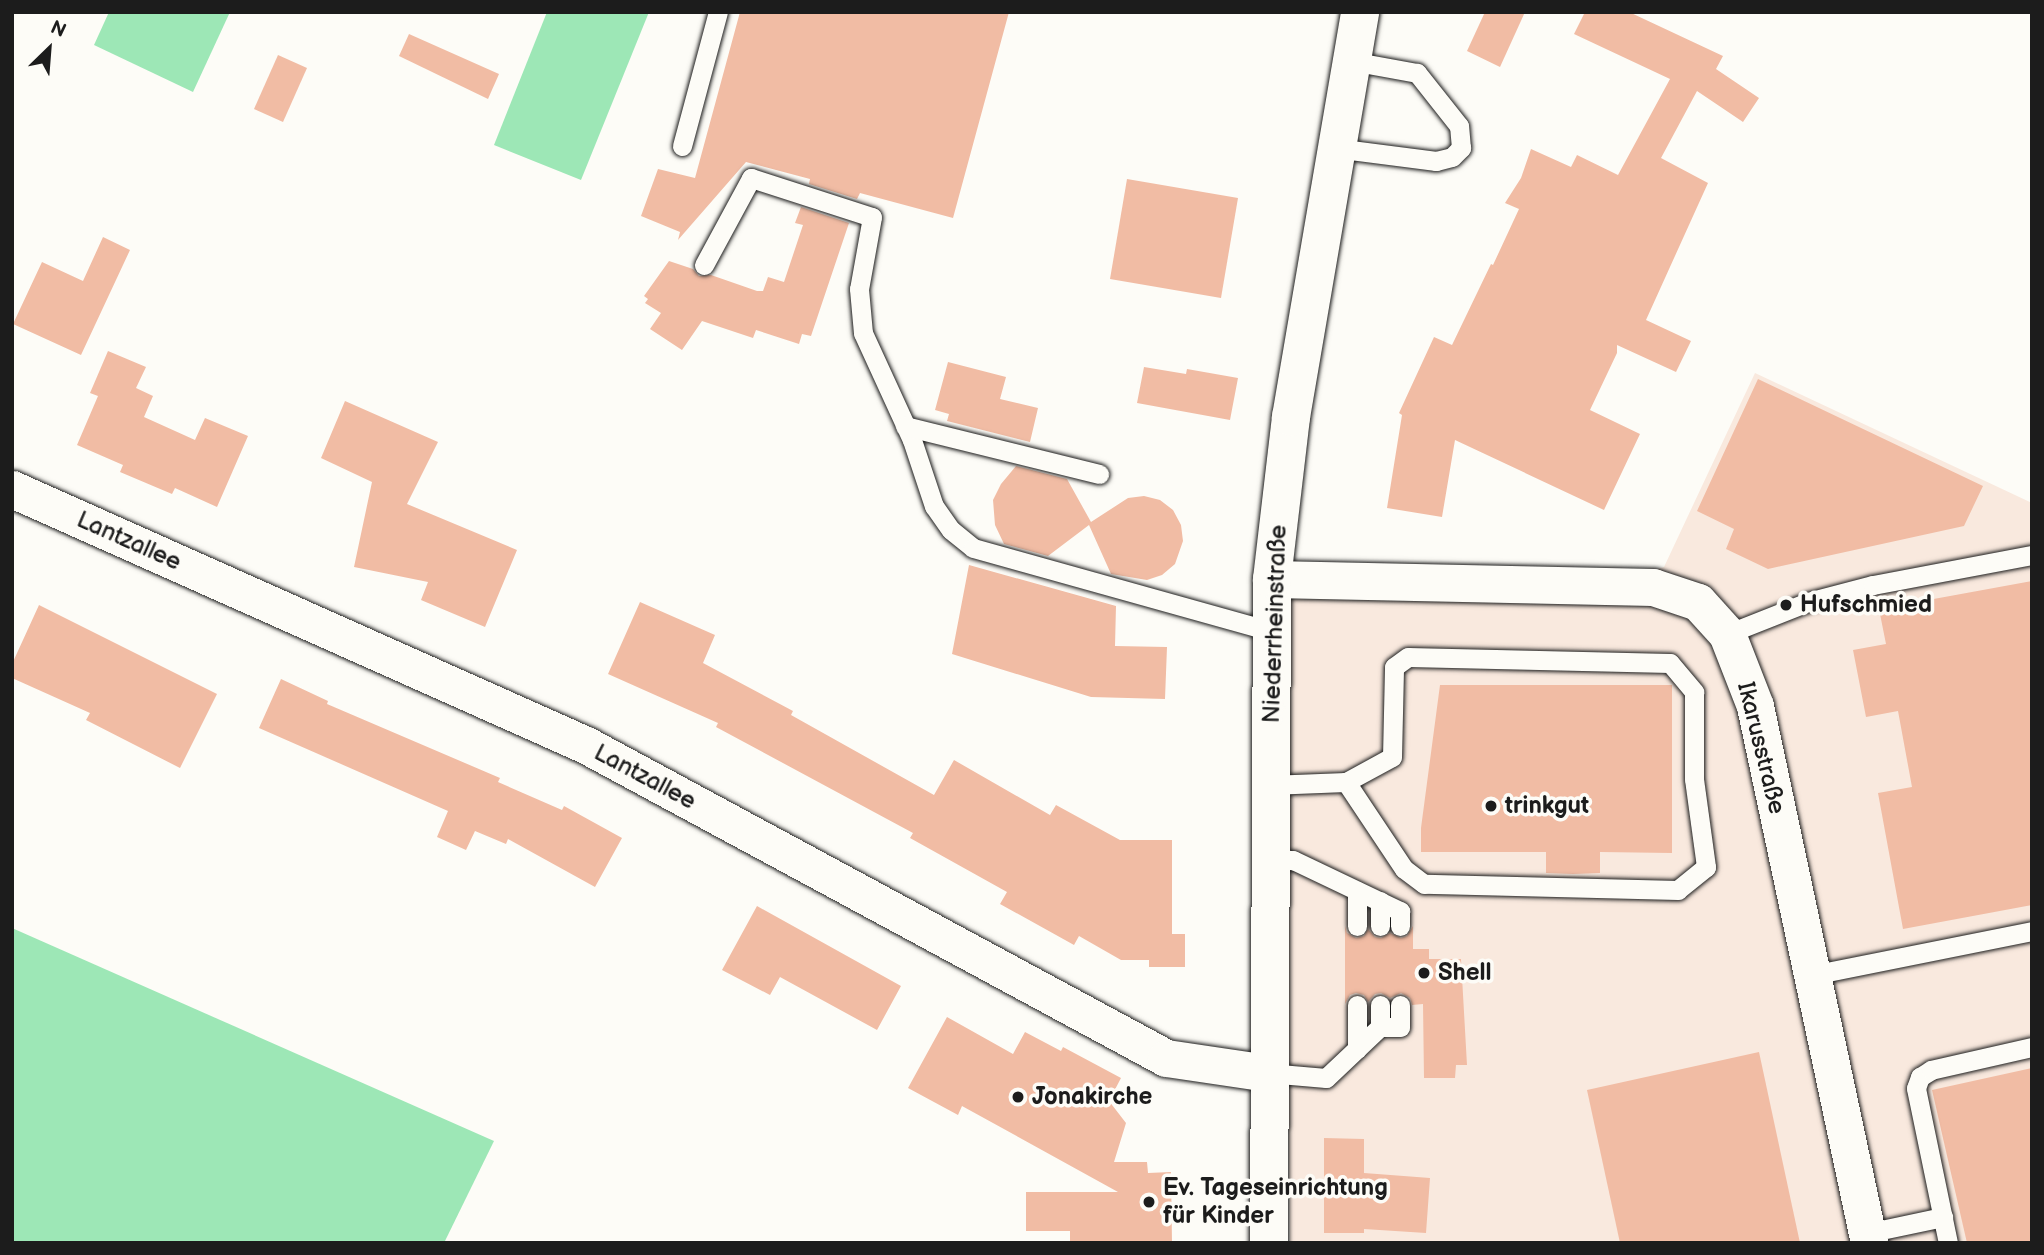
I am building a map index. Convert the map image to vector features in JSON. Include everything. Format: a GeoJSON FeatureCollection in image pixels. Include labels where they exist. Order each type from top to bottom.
{"type":"FeatureCollection","features":[{"type":"Feature","properties":{"kind":"street","name":"Niederrheinstraße"},"geometry":{"type":"LineString","coordinates":[[1269,1243],[1268,858],[1272,579],[1291,417],[1360,12]]}},
{"type":"Feature","properties":{"kind":"street","name":"Lantzallee"},"geometry":{"type":"LineString","coordinates":[[12,489],[586,745],[1166,1058],[1268,1073]]}},
{"type":"Feature","properties":{"kind":"street","name":"Ikarusstraße"},"geometry":{"type":"LineString","coordinates":[[1272,579],[1653,587],[1698,602],[1727,634],[1755,706],[1868,1238]]}},
{"type":"Feature","properties":{"kind":"lane"},"geometry":{"type":"LineString","coordinates":[[682,145],[718,12]]}},
{"type":"Feature","properties":{"kind":"lane"},"geometry":{"type":"LineString","coordinates":[[1335,148],[1436,161],[1452,157],[1461,148],[1459,126],[1417,73],[1351,61]]}},
{"type":"Feature","properties":{"kind":"lane"},"geometry":{"type":"LineString","coordinates":[[704,265],[751,178],[872,217],[859,289],[863,333],[905,426],[934,506],[951,530],[973,548],[1271,631]]}},
{"type":"Feature","properties":{"kind":"lane"},"geometry":{"type":"LineString","coordinates":[[905,426],[1099,474]]}},
{"type":"Feature","properties":{"kind":"lane"},"geometry":{"type":"LineString","coordinates":[[1727,634],[1808,602],[1860,588],[1945,569],[2032,555]]}},
{"type":"Feature","properties":{"kind":"lane"},"geometry":{"type":"LineString","coordinates":[[1269,785],[1346,782],[1392,757],[1394,667],[1408,657],[1670,663],[1694,692],[1694,779],[1706,867],[1678,890],[1424,884],[1404,869],[1346,782]]}},
{"type":"Feature","properties":{"kind":"lane"},"geometry":{"type":"LineString","coordinates":[[1268,858],[1293,860],[1400,911],[1400,926]]}},
{"type":"Feature","properties":{"kind":"lane"},"geometry":{"type":"LineString","coordinates":[[1357,891],[1357,926]]}},
{"type":"Feature","properties":{"kind":"lane"},"geometry":{"type":"LineString","coordinates":[[1380,901],[1380,926]]}},
{"type":"Feature","properties":{"kind":"lane"},"geometry":{"type":"LineString","coordinates":[[1812,975],[2032,931]]}},
{"type":"Feature","properties":{"kind":"lane"},"geometry":{"type":"LineString","coordinates":[[1357,1005],[1357,1049]]}},
{"type":"Feature","properties":{"kind":"lane"},"geometry":{"type":"LineString","coordinates":[[1380,1005],[1380,1027]]}},
{"type":"Feature","properties":{"kind":"lane"},"geometry":{"type":"LineString","coordinates":[[1268,1073],[1326,1079],[1380,1027],[1400,1027],[1400,1005]]}},
{"type":"Feature","properties":{"kind":"lane"},"geometry":{"type":"LineString","coordinates":[[1948,1243],[1916,1088],[1920,1077],[1931,1070],[2032,1047]]}},
{"type":"Feature","properties":{"kind":"lane"},"geometry":{"type":"LineString","coordinates":[[1868,1238],[1943,1217]]}},
{"type":"Feature","properties":{"kind":"shaded area"},"geometry":{"type":"Polygon","coordinates":[[[1755,373],[2032,503],[2032,1243],[1290,1243],[1283,592],[1583,591],[1664,567],[1755,373]]]}},
{"type":"Feature","properties":{"kind":"green space"},"geometry":{"type":"Polygon","coordinates":[[[109,12],[230,12],[193,92],[94,45],[109,12]]]}},
{"type":"Feature","properties":{"kind":"green space"},"geometry":{"type":"Polygon","coordinates":[[[547,12],[649,12],[581,180],[494,145],[547,12]]]}},
{"type":"Feature","properties":{"kind":"green space"},"geometry":{"type":"Polygon","coordinates":[[[12,928],[494,1141],[444,1243],[12,1243],[12,928]]]}},
{"type":"Feature","properties":{"kind":"building"},"geometry":{"type":"Polygon","coordinates":[[[740,12],[1009,12],[953,218],[860,193],[857,199],[809,184],[810,179],[746,162],[678,240],[680,232],[641,216],[658,169],[695,178],[740,12]]]}},
{"type":"Feature","properties":{"kind":"building"},"geometry":{"type":"Polygon","coordinates":[[[1485,12],[1525,12],[1500,67],[1467,51],[1485,12]]]}},
{"type":"Feature","properties":{"kind":"building"},"geometry":{"type":"Polygon","coordinates":[[[1585,12],[1629,12],[1723,56],[1716,69],[1759,98],[1743,122],[1697,91],[1661,158],[1708,183],[1646,320],[1691,341],[1676,372],[1617,345],[1617,353],[1590,410],[1640,434],[1604,510],[1455,440],[1442,517],[1387,508],[1402,415],[1399,413],[1434,337],[1452,345],[1491,264],[1493,265],[1519,209],[1505,203],[1521,178],[1531,149],[1571,167],[1577,155],[1618,175],[1670,79],[1574,34],[1585,12]]]}},
{"type":"Feature","properties":{"kind":"building"},"geometry":{"type":"Polygon","coordinates":[[[409,34],[499,74],[488,99],[399,56],[409,34]]]}},
{"type":"Feature","properties":{"kind":"building"},"geometry":{"type":"Polygon","coordinates":[[[278,55],[307,68],[283,122],[254,109],[278,55]]]}},
{"type":"Feature","properties":{"kind":"building"},"geometry":{"type":"Polygon","coordinates":[[[1127,179],[1238,198],[1221,298],[1110,279],[1127,179]]]}},
{"type":"Feature","properties":{"kind":"building"},"geometry":{"type":"Polygon","coordinates":[[[801,207],[849,223],[811,336],[802,334],[799,344],[756,330],[753,338],[702,321],[682,350],[650,329],[661,313],[645,303],[648,299],[644,296],[669,261],[693,269],[699,276],[711,275],[757,291],[763,291],[768,277],[784,282],[803,225],[795,223],[801,207]]]}},
{"type":"Feature","properties":{"kind":"building"},"geometry":{"type":"Polygon","coordinates":[[[103,237],[130,250],[81,355],[13,324],[42,262],[83,281],[103,237]]]}},
{"type":"Feature","properties":{"kind":"building"},"geometry":{"type":"Polygon","coordinates":[[[108,351],[146,367],[136,388],[153,396],[144,417],[195,440],[205,418],[248,436],[217,507],[175,488],[172,494],[120,472],[123,465],[77,445],[98,396],[90,393],[108,351]]]}},
{"type":"Feature","properties":{"kind":"building"},"geometry":{"type":"Polygon","coordinates":[[[948,362],[1006,377],[1000,399],[1038,408],[1030,442],[947,421],[949,414],[935,410],[948,362]]]}},
{"type":"Feature","properties":{"kind":"building"},"geometry":{"type":"Polygon","coordinates":[[[1144,367],[1186,374],[1187,369],[1238,378],[1230,420],[1137,403],[1144,367]]]}},
{"type":"Feature","properties":{"kind":"building"},"geometry":{"type":"Polygon","coordinates":[[[1758,379],[1983,486],[1964,526],[1768,569],[1726,549],[1734,529],[1697,511],[1758,379]]]}},
{"type":"Feature","properties":{"kind":"building"},"geometry":{"type":"Polygon","coordinates":[[[345,401],[438,442],[407,504],[517,550],[485,627],[421,600],[428,582],[354,567],[372,482],[321,458],[345,401]]]}},
{"type":"Feature","properties":{"kind":"building"},"geometry":{"type":"Polygon","coordinates":[[[1016,466],[1067,479],[1091,522],[1128,498],[1144,496],[1160,500],[1173,510],[1181,525],[1183,541],[1175,564],[1162,575],[1147,580],[1111,574],[1089,525],[1048,556],[1004,544],[995,525],[993,500],[1001,484],[1016,466]]]}},
{"type":"Feature","properties":{"kind":"building"},"geometry":{"type":"Polygon","coordinates":[[[969,565],[1116,606],[1115,646],[1167,647],[1165,699],[1091,697],[952,654],[969,565]]]}},
{"type":"Feature","properties":{"kind":"building"},"geometry":{"type":"Polygon","coordinates":[[[2032,581],[2032,905],[1903,929],[1878,793],[1912,787],[1898,711],[1866,717],[1853,650],[1886,644],[1879,609],[2032,581]]]}},
{"type":"Feature","properties":{"kind":"building"},"geometry":{"type":"Polygon","coordinates":[[[640,602],[715,635],[703,663],[793,711],[791,715],[934,795],[954,760],[1050,815],[1056,805],[1120,840],[1172,840],[1172,934],[1185,934],[1185,967],[1149,967],[1149,960],[1121,960],[1079,936],[1074,945],[1000,904],[1007,892],[910,838],[913,833],[716,727],[718,723],[608,674],[640,602]]]}},
{"type":"Feature","properties":{"kind":"building"},"geometry":{"type":"Polygon","coordinates":[[[39,605],[217,694],[180,768],[86,720],[90,713],[12,678],[12,664],[39,605]]]}},
{"type":"Feature","properties":{"kind":"building"},"geometry":{"type":"Polygon","coordinates":[[[281,679],[328,701],[327,704],[500,778],[498,782],[562,810],[564,806],[622,838],[595,887],[508,839],[506,844],[475,831],[466,850],[437,837],[448,811],[259,728],[281,679]]]}},
{"type":"Feature","properties":{"kind":"building"},"geometry":{"type":"Polygon","coordinates":[[[1440,685],[1672,685],[1672,853],[1600,852],[1600,873],[1573,874],[1546,873],[1546,852],[1421,852],[1421,828],[1440,685]]]}},
{"type":"Feature","properties":{"kind":"building"},"geometry":{"type":"Polygon","coordinates":[[[757,906],[901,986],[877,1030],[780,977],[770,995],[722,970],[757,906]]]}},
{"type":"Feature","properties":{"kind":"building"},"geometry":{"type":"Polygon","coordinates":[[[1345,926],[1347,933],[1356,938],[1364,936],[1368,929],[1375,937],[1381,938],[1390,933],[1401,938],[1407,936],[1413,926],[1413,949],[1429,949],[1429,959],[1461,959],[1467,1065],[1456,1065],[1455,1078],[1424,1078],[1423,1004],[1412,1005],[1410,998],[1401,993],[1390,998],[1381,993],[1375,994],[1368,1002],[1364,995],[1356,993],[1350,995],[1345,1004],[1345,926]]]}},
{"type":"Feature","properties":{"kind":"building","name":"Jonakirche"},"geometry":{"type":"Polygon","coordinates":[[[947,1017],[1013,1054],[1025,1032],[1061,1051],[1063,1047],[1121,1078],[1109,1101],[1126,1123],[1114,1162],[1147,1162],[1148,1173],[1171,1172],[1172,1243],[1070,1243],[1070,1231],[1026,1231],[1026,1192],[1118,1192],[962,1106],[958,1115],[908,1088],[947,1017]]]}},
{"type":"Feature","properties":{"kind":"building"},"geometry":{"type":"Polygon","coordinates":[[[1759,1052],[1800,1243],[1620,1243],[1587,1090],[1759,1052]]]}},
{"type":"Feature","properties":{"kind":"building"},"geometry":{"type":"Polygon","coordinates":[[[2032,1068],[2032,1243],[1967,1243],[1932,1090],[2032,1068]]]}},
{"type":"Feature","properties":{"kind":"building"},"geometry":{"type":"Polygon","coordinates":[[[1324,1138],[1364,1139],[1364,1173],[1430,1178],[1426,1233],[1364,1229],[1364,1233],[1324,1233],[1324,1138]]]}},
{"type":"Feature","properties":{"kind":"place","name":"Hufschmied"},"geometry":{"type":"Point","coordinates":[1786,605]}},
{"type":"Feature","properties":{"kind":"place","name":"trinkgut"},"geometry":{"type":"Point","coordinates":[1491,806]}},
{"type":"Feature","properties":{"kind":"place","name":"Shell"},"geometry":{"type":"Point","coordinates":[1424,973]}},
{"type":"Feature","properties":{"kind":"place","name":"Jonakirche"},"geometry":{"type":"Point","coordinates":[1018,1097]}},
{"type":"Feature","properties":{"kind":"place","name":"Ev. Tageseinrichtung für Kinder"},"geometry":{"type":"Point","coordinates":[1149,1202]}}]}
